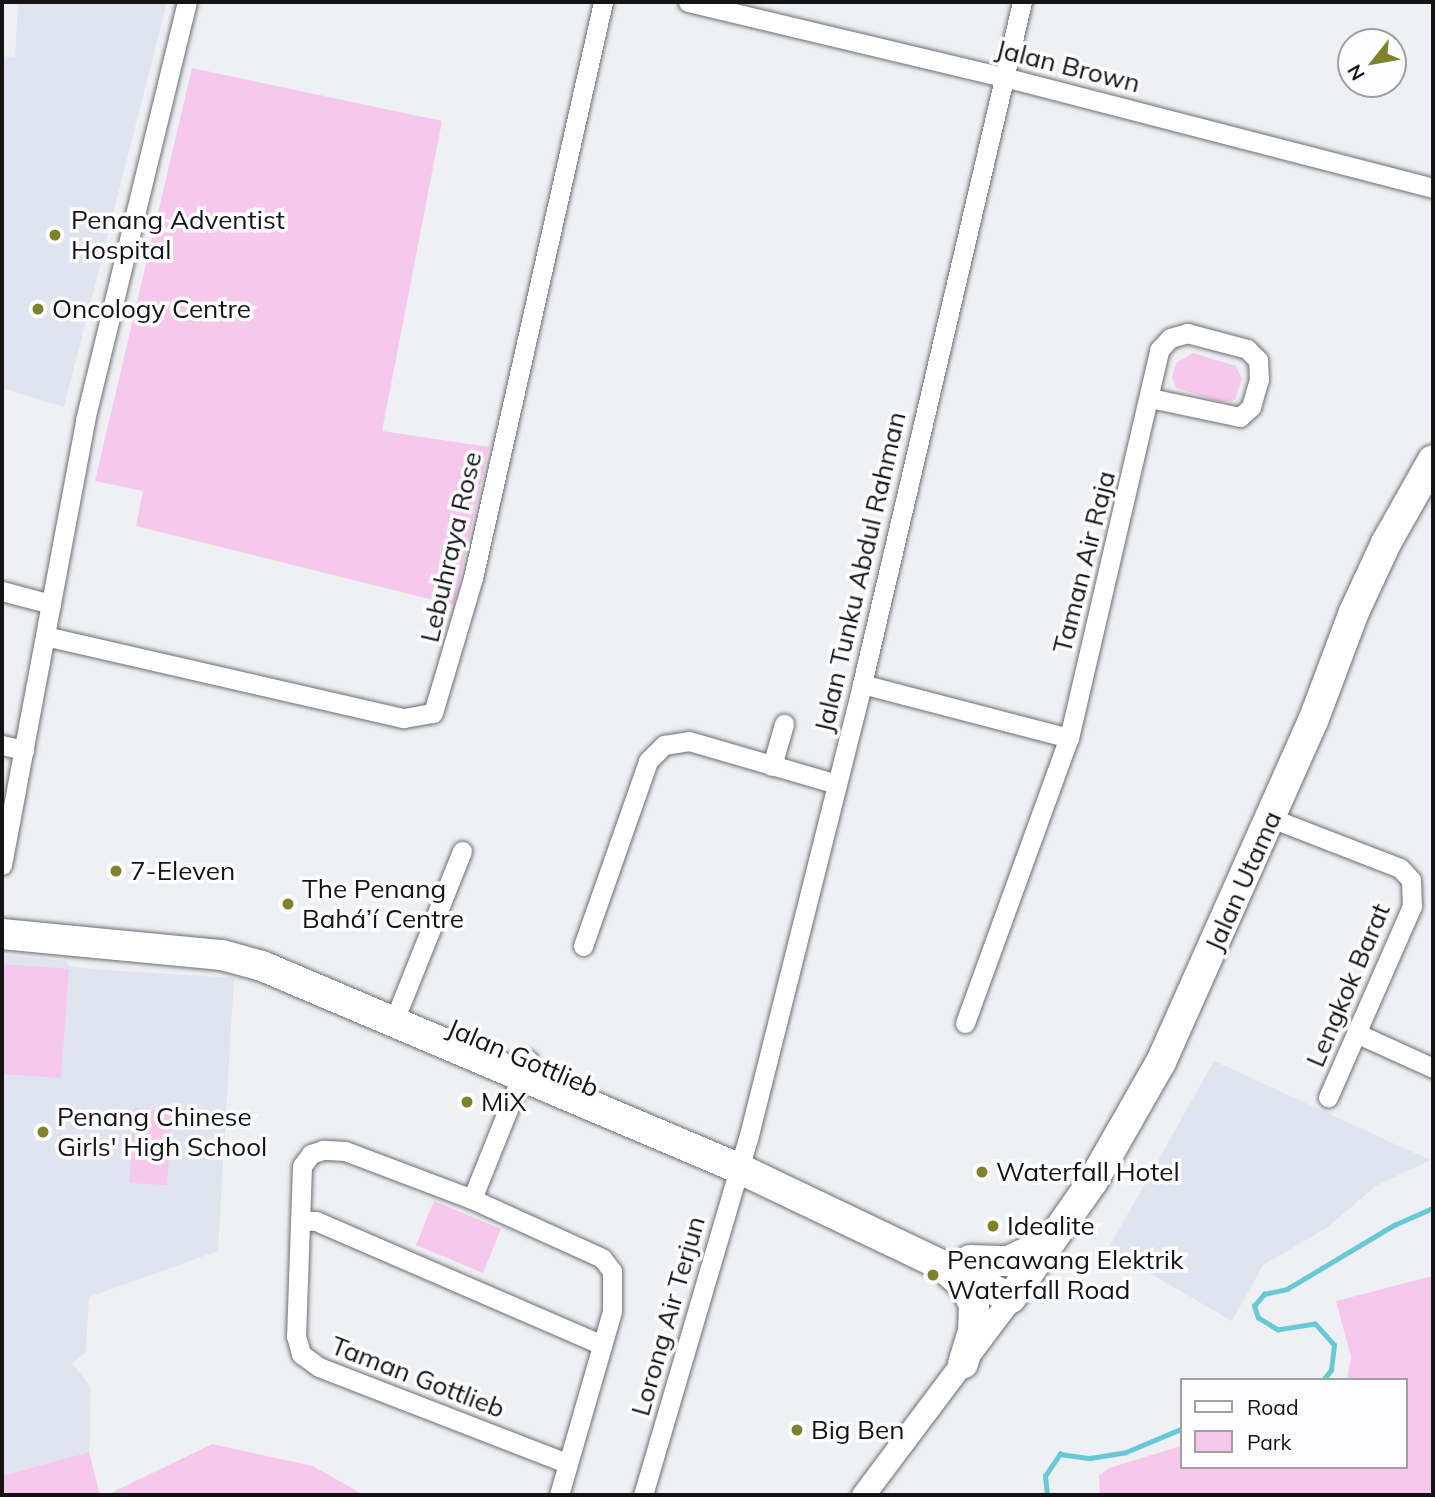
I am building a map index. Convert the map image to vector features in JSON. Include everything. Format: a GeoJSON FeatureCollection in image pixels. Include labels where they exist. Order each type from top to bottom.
{"type":"FeatureCollection","features":[{"type":"Feature","properties":{"kind":"main road","name":"Jalan Utama"},"geometry":{"type":"LineString","coordinates":[[1016,1291],[1093,1181],[1161,1062],[1271,818],[1354,612],[1386,543],[1433,460]]}},
{"type":"Feature","properties":{"kind":"main road","name":"Jalan Gottlieb"},"geometry":{"type":"LineString","coordinates":[[2,916],[242,941],[400,1006],[525,1068]]}},
{"type":"Feature","properties":{"kind":"main road","name":"Jalan Gottlieb"},"geometry":{"type":"LineString","coordinates":[[2,934],[239,958],[525,1068],[741,1160],[970,1260],[1016,1291]]}},
{"type":"Feature","properties":{"kind":"main road","name":"Jalan Gottlieb"},"geometry":{"type":"LineString","coordinates":[[741,1160],[940,1264],[1016,1291]]}},
{"type":"Feature","properties":{"kind":"main road"},"geometry":{"type":"LineString","coordinates":[[970,1260],[1008,1261],[1051,1241]]}},
{"type":"Feature","properties":{"kind":"main road"},"geometry":{"type":"LineString","coordinates":[[940,1264],[964,1285],[974,1305],[973,1331],[962,1363]]}},
{"type":"Feature","properties":{"kind":"street"},"geometry":{"type":"LineString","coordinates":[[2,866],[51,604],[120,264],[187,2]]}},
{"type":"Feature","properties":{"kind":"street","name":"Lebuhraya Rose"},"geometry":{"type":"LineString","coordinates":[[45,636],[404,718],[433,713],[473,578],[603,2]]}},
{"type":"Feature","properties":{"kind":"street","name":"Jalan Brown"},"geometry":{"type":"LineString","coordinates":[[688,2],[1004,77],[1433,188]]}},
{"type":"Feature","properties":{"kind":"street","name":"Jalan Tunku Abdul Rahman"},"geometry":{"type":"LineString","coordinates":[[741,1160],[862,684],[1022,2]]}},
{"type":"Feature","properties":{"kind":"street","name":"Taman Air Raja"},"geometry":{"type":"LineString","coordinates":[[965,1023],[1069,738],[1159,350],[1170,338],[1187,333],[1247,349],[1258,360],[1259,379],[1251,407],[1240,417],[1150,398]]}},
{"type":"Feature","properties":{"kind":"street"},"geometry":{"type":"LineString","coordinates":[[2,591],[51,604]]}},
{"type":"Feature","properties":{"kind":"street"},"geometry":{"type":"LineString","coordinates":[[862,684],[1069,738]]}},
{"type":"Feature","properties":{"kind":"street"},"geometry":{"type":"LineString","coordinates":[[772,766],[784,724]]}},
{"type":"Feature","properties":{"kind":"street"},"geometry":{"type":"LineString","coordinates":[[583,946],[655,752],[674,740],[688,741],[837,784]]}},
{"type":"Feature","properties":{"kind":"street"},"geometry":{"type":"LineString","coordinates":[[2,745],[24,750]]}},
{"type":"Feature","properties":{"kind":"street","name":"Lengkok Barat"},"geometry":{"type":"LineString","coordinates":[[1271,818],[1401,868],[1411,880],[1412,906],[1328,1097]]}},
{"type":"Feature","properties":{"kind":"street"},"geometry":{"type":"LineString","coordinates":[[400,1006],[462,851]]}},
{"type":"Feature","properties":{"kind":"street"},"geometry":{"type":"LineString","coordinates":[[1356,1033],[1433,1068]]}},
{"type":"Feature","properties":{"kind":"street"},"geometry":{"type":"LineString","coordinates":[[472,1199],[525,1068]]}},
{"type":"Feature","properties":{"kind":"street","name":"Taman Gottlieb"},"geometry":{"type":"LineString","coordinates":[[559,1495],[616,1287],[612,1271],[602,1258],[472,1199],[345,1151],[323,1150],[311,1154],[302,1166],[296,1336],[309,1362],[567,1463]]}},
{"type":"Feature","properties":{"kind":"street","name":"Lorong Air Terjun"},"geometry":{"type":"LineString","coordinates":[[643,1495],[741,1160]]}},
{"type":"Feature","properties":{"kind":"street"},"geometry":{"type":"LineString","coordinates":[[300,1220],[316,1221],[601,1345]]}},
{"type":"Feature","properties":{"kind":"street"},"geometry":{"type":"LineString","coordinates":[[863,1495],[1016,1291]]}},
{"type":"Feature","properties":{"kind":"shaded area","name":"Penang Adventist Hospital"},"geometry":{"type":"Polygon","coordinates":[[[18,2],[167,2],[64,407],[2,388],[2,56],[15,58],[18,2]]]}},
{"type":"Feature","properties":{"kind":"shaded area"},"geometry":{"type":"Polygon","coordinates":[[[2,955],[66,961],[69,966],[91,969],[234,978],[218,1251],[89,1297],[86,1352],[72,1363],[91,1387],[89,1452],[2,1476],[2,955]]]}},
{"type":"Feature","properties":{"kind":"shaded area"},"geometry":{"type":"Polygon","coordinates":[[[1214,1061],[1430,1160],[1376,1186],[1328,1227],[1263,1265],[1232,1321],[1108,1249],[1214,1061]]]}},
{"type":"Feature","properties":{"kind":"green space"},"geometry":{"type":"Polygon","coordinates":[[[192,68],[442,121],[382,431],[489,447],[454,605],[136,526],[143,491],[95,481],[192,68]]]}},
{"type":"Feature","properties":{"kind":"green space"},"geometry":{"type":"Polygon","coordinates":[[[1193,353],[1236,366],[1242,379],[1235,400],[1221,402],[1176,388],[1172,377],[1177,362],[1193,353]]]}},
{"type":"Feature","properties":{"kind":"green space"},"geometry":{"type":"Polygon","coordinates":[[[2,964],[69,969],[61,1078],[2,1074],[2,964]]]}},
{"type":"Feature","properties":{"kind":"green space"},"geometry":{"type":"Polygon","coordinates":[[[134,1108],[172,1111],[167,1185],[129,1183],[134,1108]]]}},
{"type":"Feature","properties":{"kind":"green space"},"geometry":{"type":"Polygon","coordinates":[[[434,1201],[501,1229],[483,1273],[416,1245],[434,1201]]]}},
{"type":"Feature","properties":{"kind":"green space"},"geometry":{"type":"Polygon","coordinates":[[[1433,1276],[1433,1495],[1100,1495],[1099,1476],[1109,1468],[1180,1446],[1180,1469],[1407,1469],[1407,1378],[1347,1378],[1351,1357],[1336,1301],[1433,1276]]]}},
{"type":"Feature","properties":{"kind":"green space"},"geometry":{"type":"Polygon","coordinates":[[[212,1444],[313,1466],[364,1495],[107,1495],[212,1444]]]}},
{"type":"Feature","properties":{"kind":"green space"},"geometry":{"type":"Polygon","coordinates":[[[89,1452],[100,1495],[2,1495],[2,1476],[89,1452]]]}},
{"type":"Feature","properties":{"kind":"waterway"},"geometry":{"type":"LineString","coordinates":[[1325,1378],[1331,1370],[1334,1345],[1315,1324],[1278,1330],[1258,1318],[1254,1306],[1264,1294],[1287,1289],[1394,1225],[1433,1208]]}},
{"type":"Feature","properties":{"kind":"waterway"},"geometry":{"type":"LineString","coordinates":[[1047,1495],[1045,1476],[1060,1454],[1090,1458],[1126,1452],[1180,1429]]}},
{"type":"Feature","properties":{"kind":"place","name":"Penang Adventist Hospital"},"geometry":{"type":"Point","coordinates":[55,235]}},
{"type":"Feature","properties":{"kind":"place","name":"Oncology Centre"},"geometry":{"type":"Point","coordinates":[38,309]}},
{"type":"Feature","properties":{"kind":"place","name":"7-Eleven"},"geometry":{"type":"Point","coordinates":[116,871]}},
{"type":"Feature","properties":{"kind":"place","name":"The Penang Bahá’í Centre"},"geometry":{"type":"Point","coordinates":[288,904]}},
{"type":"Feature","properties":{"kind":"place","name":"MiX"},"geometry":{"type":"Point","coordinates":[467,1102]}},
{"type":"Feature","properties":{"kind":"place","name":"Penang Chinese Girls' High School"},"geometry":{"type":"Point","coordinates":[43,1132]}},
{"type":"Feature","properties":{"kind":"place","name":"Waterfall Hotel"},"geometry":{"type":"Point","coordinates":[982,1172]}},
{"type":"Feature","properties":{"kind":"place","name":"Idealite"},"geometry":{"type":"Point","coordinates":[993,1226]}},
{"type":"Feature","properties":{"kind":"place","name":"Pencawang Elektrik Waterfall Road"},"geometry":{"type":"Point","coordinates":[933,1275]}},
{"type":"Feature","properties":{"kind":"place","name":"Big Ben"},"geometry":{"type":"Point","coordinates":[797,1430]}}]}
